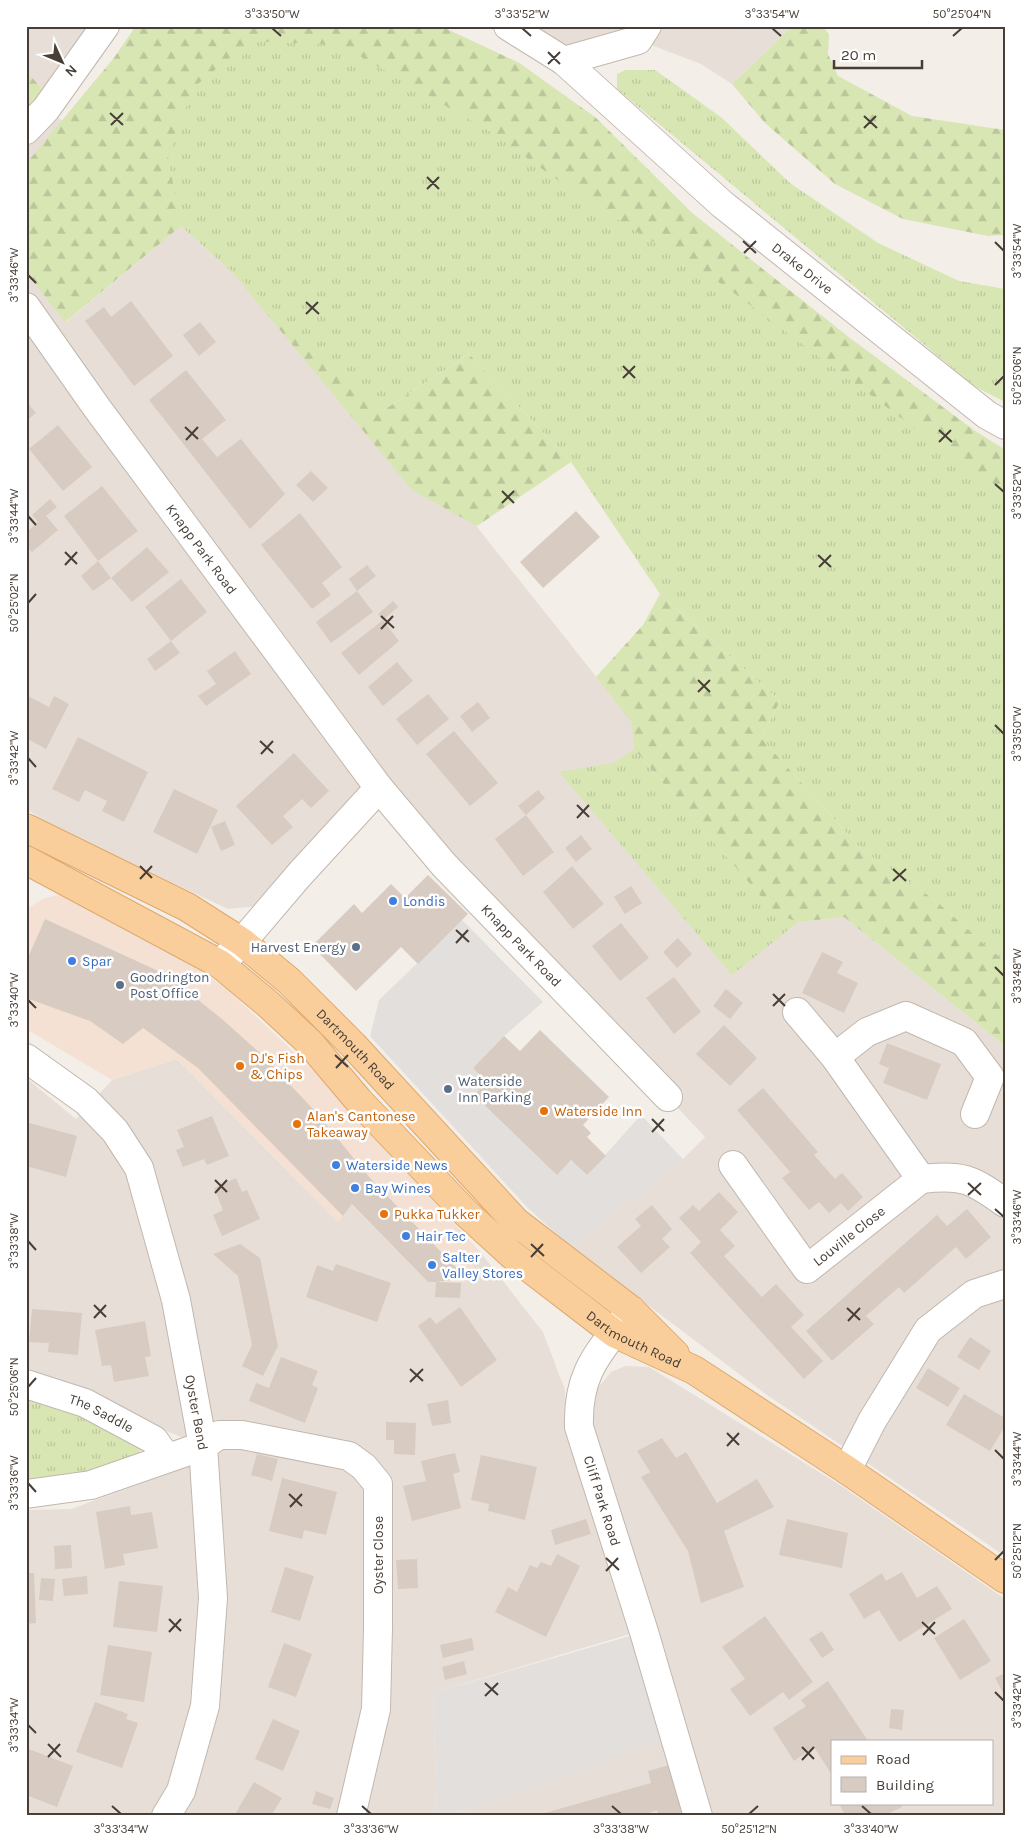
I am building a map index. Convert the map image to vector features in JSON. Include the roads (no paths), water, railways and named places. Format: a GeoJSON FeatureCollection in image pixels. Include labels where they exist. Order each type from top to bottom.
{"type":"FeatureCollection","features":[{"type":"Feature","properties":{"kind":"main road","name":"Dartmouth Road"},"geometry":{"type":"LineString","coordinates":[[33,833],[187,907],[242,942],[289,981],[353,1045],[516,1222],[631,1310],[689,1367]]}},
{"type":"Feature","properties":{"kind":"main road","name":"Dartmouth Road"},"geometry":{"type":"LineString","coordinates":[[28,864],[220,964],[268,1004],[310,1043],[359,1101],[466,1213],[511,1254],[614,1333],[689,1367],[847,1470],[1005,1579]]}},
{"type":"Feature","properties":{"kind":"street"},"geometry":{"type":"LineString","coordinates":[[26,130],[46,109],[105,26]]}},
{"type":"Feature","properties":{"kind":"street","name":"Drake Drive"},"geometry":{"type":"LineString","coordinates":[[508,26],[564,61],[722,204],[971,403],[1005,425]]}},
{"type":"Feature","properties":{"kind":"street"},"geometry":{"type":"LineString","coordinates":[[564,61],[638,40],[647,26]]}},
{"type":"Feature","properties":{"kind":"street","name":"Knapp Park Road"},"geometry":{"type":"LineString","coordinates":[[26,307],[97,408],[380,788],[444,865],[668,1097]]}},
{"type":"Feature","properties":{"kind":"street"},"geometry":{"type":"LineString","coordinates":[[220,964],[380,788]]}},
{"type":"Feature","properties":{"kind":"street"},"geometry":{"type":"LineString","coordinates":[[28,864],[33,833]]}},
{"type":"Feature","properties":{"kind":"street"},"geometry":{"type":"LineString","coordinates":[[797,1012],[835,1057],[921,1179]]}},
{"type":"Feature","properties":{"kind":"street"},"geometry":{"type":"LineString","coordinates":[[835,1057],[867,1032],[906,1016],[964,1042],[990,1077],[975,1114]]}},
{"type":"Feature","properties":{"kind":"street","name":"Oyster Bend"},"geometry":{"type":"LineString","coordinates":[[26,1058],[86,1101],[115,1130],[139,1168],[176,1300],[203,1446],[213,1598],[205,1706],[181,1791],[166,1816]]}},
{"type":"Feature","properties":{"kind":"street","name":"Louville Close"},"geometry":{"type":"LineString","coordinates":[[733,1166],[807,1269],[921,1179],[948,1175],[978,1184],[1005,1203]]}},
{"type":"Feature","properties":{"kind":"street"},"geometry":{"type":"LineString","coordinates":[[847,1470],[872,1421],[928,1330],[974,1294],[1005,1284]]}},
{"type":"Feature","properties":{"kind":"street","name":"Cliff Park Road"},"geometry":{"type":"LineString","coordinates":[[631,1310],[595,1356],[582,1385],[578,1408],[579,1427],[644,1632],[698,1816]]}},
{"type":"Feature","properties":{"kind":"street","name":"The Saddle"},"geometry":{"type":"LineString","coordinates":[[26,1384],[85,1403],[154,1440],[167,1458]]}},
{"type":"Feature","properties":{"kind":"street","name":"Oyster Close"},"geometry":{"type":"LineString","coordinates":[[203,1446],[219,1435],[242,1435],[349,1456],[364,1467],[378,1484],[376,1709],[351,1816]]}},
{"type":"Feature","properties":{"kind":"street"},"geometry":{"type":"LineString","coordinates":[[26,1494],[91,1485],[203,1446]]}},
{"type":"Feature","properties":{"kind":"place","name":"Londis"},"geometry":{"type":"Point","coordinates":[393,901]}},
{"type":"Feature","properties":{"kind":"place","name":"Harvest Energy"},"geometry":{"type":"Point","coordinates":[356,947]}},
{"type":"Feature","properties":{"kind":"place","name":"Spar"},"geometry":{"type":"Point","coordinates":[72,961]}},
{"type":"Feature","properties":{"kind":"place","name":"Goodrington Post Office"},"geometry":{"type":"Point","coordinates":[120,985]}},
{"type":"Feature","properties":{"kind":"place","name":"DJ's Fish & Chips"},"geometry":{"type":"Point","coordinates":[240,1066]}},
{"type":"Feature","properties":{"kind":"place","name":"Waterside Inn Parking"},"geometry":{"type":"Point","coordinates":[448,1089]}},
{"type":"Feature","properties":{"kind":"place","name":"Waterside Inn"},"geometry":{"type":"Point","coordinates":[544,1111]}},
{"type":"Feature","properties":{"kind":"place","name":"Alan's Cantonese Takeaway"},"geometry":{"type":"Point","coordinates":[297,1124]}},
{"type":"Feature","properties":{"kind":"place","name":"Waterside News"},"geometry":{"type":"Point","coordinates":[336,1165]}},
{"type":"Feature","properties":{"kind":"place","name":"Bay Wines"},"geometry":{"type":"Point","coordinates":[355,1188]}},
{"type":"Feature","properties":{"kind":"place","name":"Pukka Tukker"},"geometry":{"type":"Point","coordinates":[384,1214]}},
{"type":"Feature","properties":{"kind":"place","name":"Hair Tec"},"geometry":{"type":"Point","coordinates":[406,1236]}},
{"type":"Feature","properties":{"kind":"place","name":"Salter Valley Stores"},"geometry":{"type":"Point","coordinates":[432,1265]}}]}
